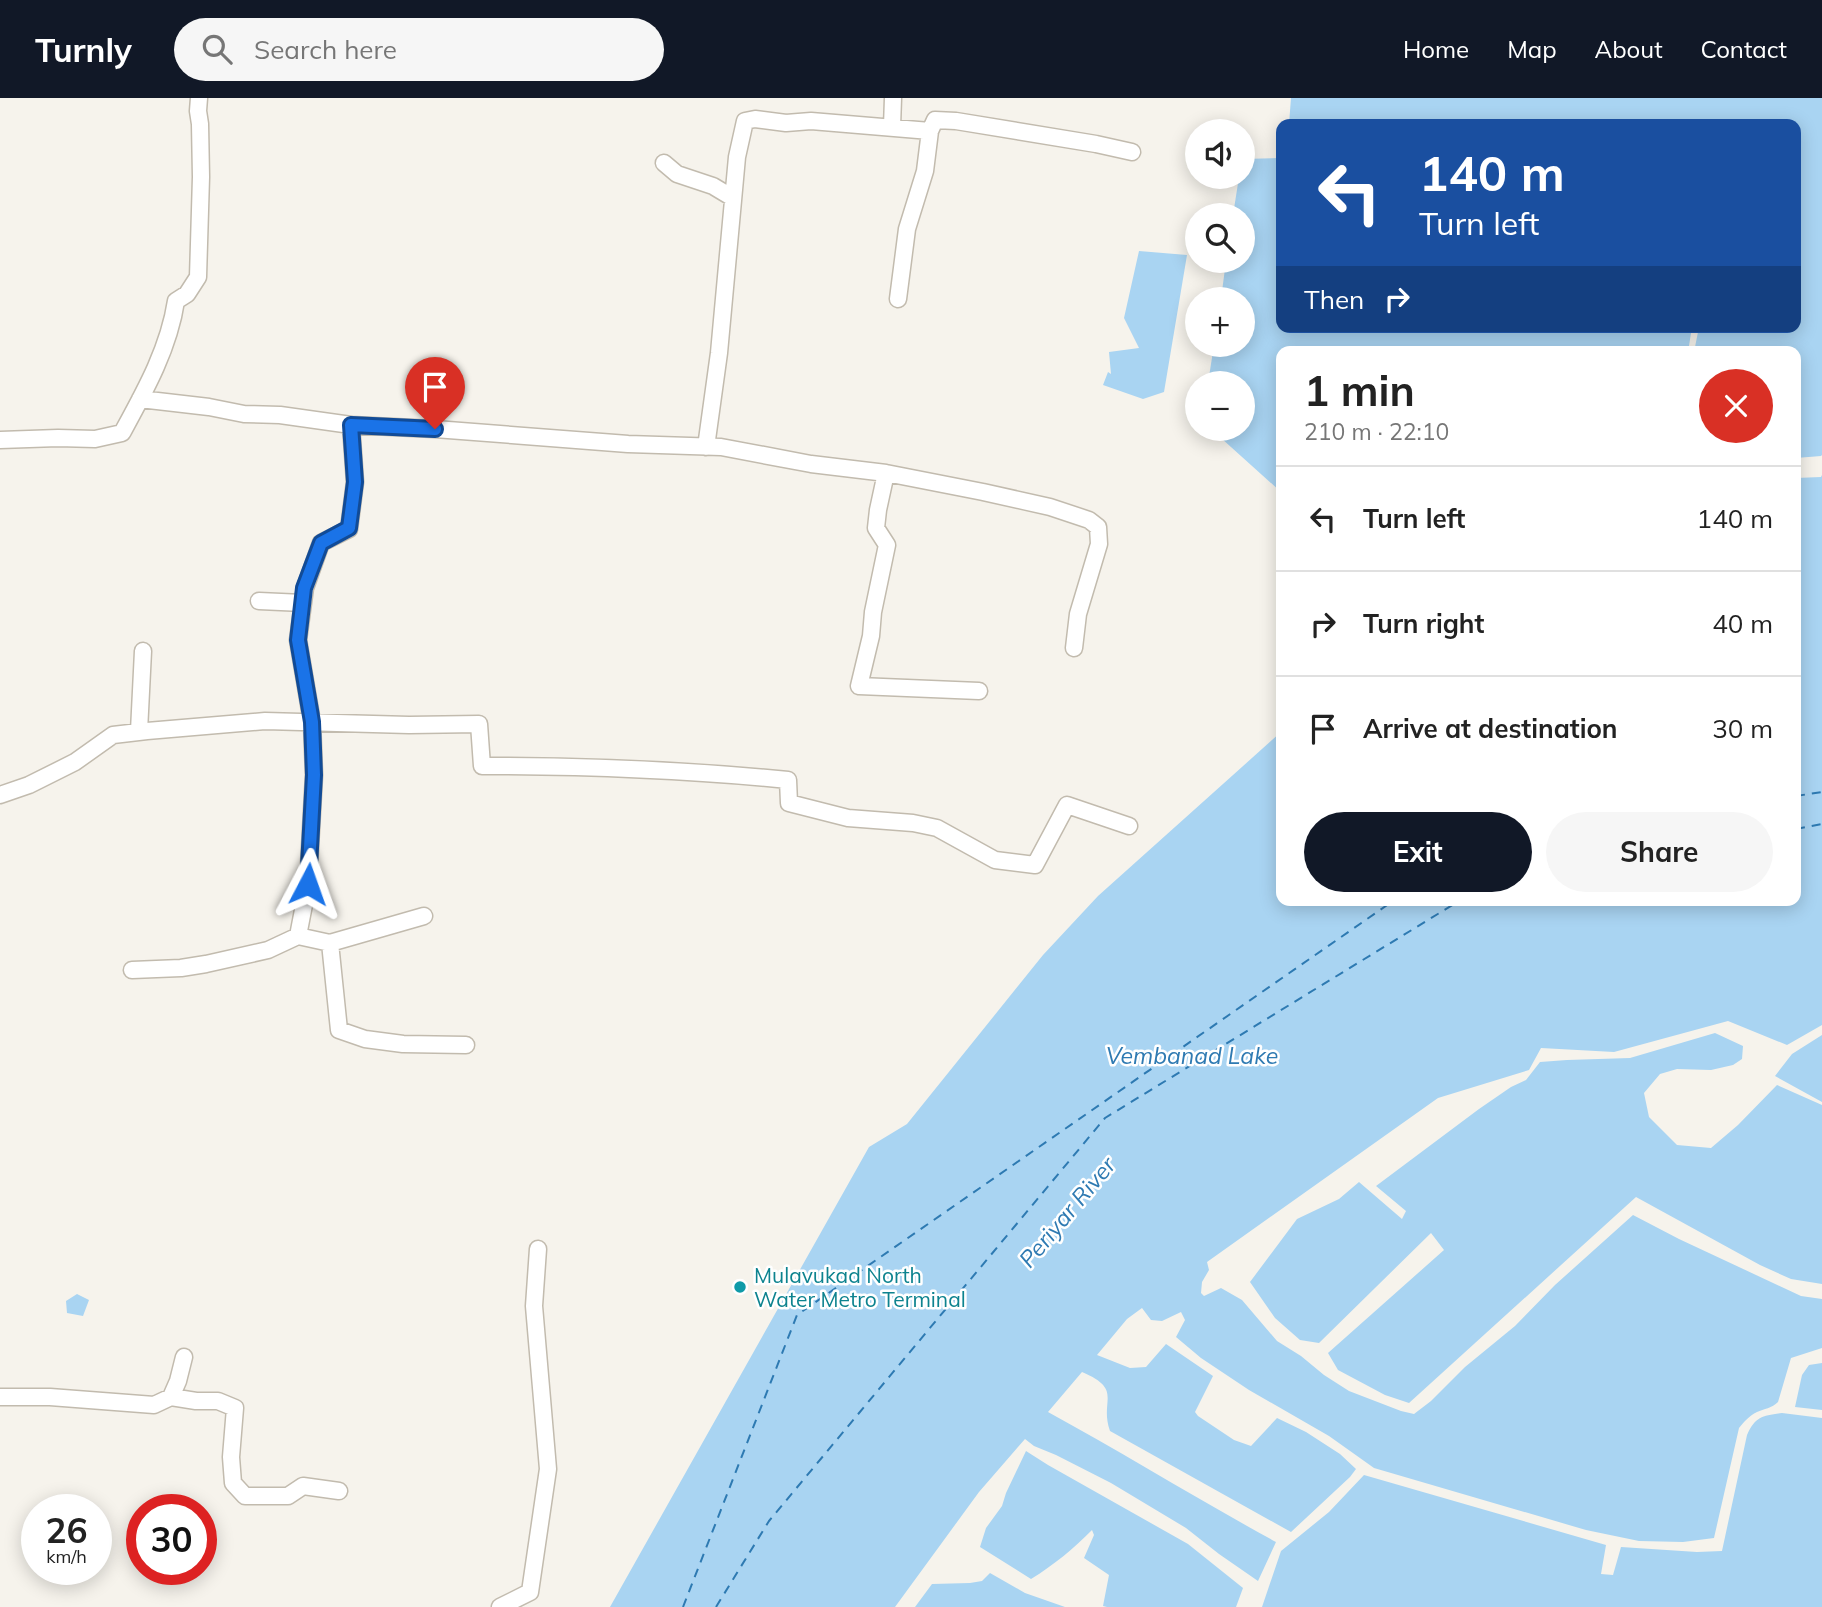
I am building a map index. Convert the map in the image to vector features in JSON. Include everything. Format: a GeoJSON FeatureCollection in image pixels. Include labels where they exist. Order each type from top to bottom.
{"type":"FeatureCollection","features":[{"type":"Feature","properties":{"kind":"street"},"geometry":{"type":"LineString","coordinates":[[0,440],[95,439],[122,433],[172,325],[176,300],[187,294],[198,277],[201,177],[199,98]]}},
{"type":"Feature","properties":{"kind":"street"},"geometry":{"type":"LineString","coordinates":[[892,127],[893,98]]}},
{"type":"Feature","properties":{"kind":"street"},"geometry":{"type":"LineString","coordinates":[[898,299],[907,229],[925,171],[930,131],[935,120],[956,121],[1132,152]]}},
{"type":"Feature","properties":{"kind":"street"},"geometry":{"type":"LineString","coordinates":[[706,447],[719,353],[737,157],[745,121],[811,121],[930,131]]}},
{"type":"Feature","properties":{"kind":"street"},"geometry":{"type":"LineString","coordinates":[[664,163],[677,174],[713,186],[733,198]]}},
{"type":"Feature","properties":{"kind":"street"},"geometry":{"type":"LineString","coordinates":[[140,399],[244,414],[280,415],[351,425],[628,444],[721,447],[811,464],[886,473],[1051,507],[1089,520],[1098,527],[1099,544],[1078,614],[1074,648]]}},
{"type":"Feature","properties":{"kind":"street"},"geometry":{"type":"LineString","coordinates":[[298,936],[308,884],[314,775],[312,722],[298,640],[304,588],[321,543],[349,528],[355,482],[351,425]]}},
{"type":"Feature","properties":{"kind":"street"},"geometry":{"type":"LineString","coordinates":[[886,473],[876,528],[887,545],[873,612],[872,636],[859,686],[979,691]]}},
{"type":"Feature","properties":{"kind":"street"},"geometry":{"type":"LineString","coordinates":[[259,601],[303,603]]}},
{"type":"Feature","properties":{"kind":"street"},"geometry":{"type":"LineString","coordinates":[[139,731],[143,651]]}},
{"type":"Feature","properties":{"kind":"street"},"geometry":{"type":"LineString","coordinates":[[0,795],[29,785],[75,762],[113,735],[139,731],[265,721],[479,724],[482,766],[663,769],[788,780],[789,803],[848,818],[913,823],[937,828],[995,860],[1035,866],[1067,804],[1129,826]]}},
{"type":"Feature","properties":{"kind":"street"},"geometry":{"type":"LineString","coordinates":[[132,970],[206,964],[268,950],[298,936],[330,943],[424,916]]}},
{"type":"Feature","properties":{"kind":"street"},"geometry":{"type":"LineString","coordinates":[[330,943],[339,1030],[365,1039],[403,1044],[466,1045]]}},
{"type":"Feature","properties":{"kind":"street"},"geometry":{"type":"LineString","coordinates":[[500,1607],[530,1592],[548,1469],[534,1306],[538,1249]]}},
{"type":"Feature","properties":{"kind":"street"},"geometry":{"type":"LineString","coordinates":[[171,1397],[184,1357]]}},
{"type":"Feature","properties":{"kind":"street"},"geometry":{"type":"LineString","coordinates":[[0,1397],[50,1397],[154,1405],[171,1397],[218,1401],[235,1408],[231,1457],[233,1483],[245,1496],[288,1496],[303,1486],[339,1491]]}},
{"type":"Feature","properties":{"kind":"water"},"geometry":{"type":"Polygon","coordinates":[[[1291,98],[1822,98],[1822,455],[1801,458],[1801,346],[1695,346],[1698,333],[1801,333],[1801,119],[1289,119],[1291,98]]]}},
{"type":"Feature","properties":{"kind":"water"},"geometry":{"type":"Polygon","coordinates":[[[1276,158],[1276,333],[1691,333],[1689,346],[1276,346],[1276,488],[1224,441],[1255,441],[1255,371],[1210,371],[1212,357],[1255,357],[1255,287],[1223,287],[1224,273],[1255,273],[1255,203],[1235,203],[1237,189],[1255,189],[1255,159],[1276,158]]]}},
{"type":"Feature","properties":{"kind":"water"},"geometry":{"type":"Polygon","coordinates":[[[1139,251],[1185,255],[1164,392],[1143,399],[1103,385],[1108,372],[1111,374],[1109,352],[1139,348],[1124,318],[1139,251]]]}},
{"type":"Feature","properties":{"kind":"water","name":"Vembanad Lake"},"geometry":{"type":"Polygon","coordinates":[[[1822,475],[1822,1025],[1787,1045],[1728,1021],[1614,1052],[1541,1048],[1529,1070],[1438,1098],[1207,1262],[1209,1270],[1202,1282],[1201,1293],[1204,1296],[1221,1288],[1242,1300],[1277,1341],[1349,1391],[1414,1414],[1515,1326],[1555,1285],[1633,1215],[1801,1296],[1822,1299],[1822,1348],[1791,1358],[1778,1402],[1754,1414],[1739,1428],[1714,1538],[1683,1542],[1639,1541],[1586,1530],[1374,1468],[1329,1436],[1249,1390],[1201,1358],[1176,1337],[1185,1320],[1181,1312],[1162,1321],[1151,1320],[1142,1308],[1127,1319],[1097,1355],[1130,1368],[1146,1367],[1166,1344],[1213,1376],[1195,1412],[1234,1440],[1251,1446],[1277,1418],[1306,1432],[1340,1454],[1356,1469],[1291,1532],[1110,1431],[1106,1390],[1095,1378],[1082,1372],[1048,1412],[1276,1542],[1258,1581],[1186,1528],[1111,1483],[1034,1446],[1025,1439],[979,1492],[895,1607],[610,1607],[869,1147],[907,1124],[1043,955],[1098,896],[1276,736],[1276,906],[1801,906],[1801,478],[1822,475]]]}},
{"type":"Feature","properties":{"kind":"water"},"geometry":{"type":"Polygon","coordinates":[[[1715,1033],[1743,1046],[1742,1059],[1733,1065],[1711,1070],[1677,1069],[1660,1074],[1644,1093],[1649,1117],[1677,1145],[1711,1148],[1777,1085],[1822,1105],[1822,1284],[1791,1279],[1760,1265],[1636,1197],[1409,1403],[1385,1395],[1338,1370],[1328,1353],[1444,1250],[1431,1233],[1319,1343],[1300,1340],[1275,1318],[1250,1282],[1297,1219],[1339,1199],[1359,1182],[1402,1219],[1406,1211],[1376,1186],[1479,1109],[1526,1080],[1540,1062],[1630,1058],[1715,1033]]]}},
{"type":"Feature","properties":{"kind":"water"},"geometry":{"type":"Polygon","coordinates":[[[1822,1035],[1822,1102],[1775,1076],[1792,1054],[1822,1035]]]}},
{"type":"Feature","properties":{"kind":"water"},"geometry":{"type":"Polygon","coordinates":[[[77,1294],[89,1300],[83,1316],[67,1313],[66,1301],[77,1294]]]}},
{"type":"Feature","properties":{"kind":"water"},"geometry":{"type":"Polygon","coordinates":[[[1822,1363],[1822,1410],[1795,1407],[1802,1375],[1809,1365],[1822,1363]]]}},
{"type":"Feature","properties":{"kind":"water"},"geometry":{"type":"Polygon","coordinates":[[[1782,1413],[1822,1418],[1822,1607],[1262,1607],[1281,1551],[1329,1512],[1364,1475],[1606,1545],[1601,1574],[1613,1575],[1621,1547],[1722,1551],[1747,1435],[1760,1418],[1782,1413]]]}},
{"type":"Feature","properties":{"kind":"water"},"geometry":{"type":"Polygon","coordinates":[[[1026,1451],[1188,1544],[1243,1588],[1236,1607],[1103,1606],[1109,1575],[1084,1558],[1094,1535],[1092,1530],[1063,1556],[1031,1579],[980,1547],[986,1528],[1002,1506],[1026,1451]]]}},
{"type":"Feature","properties":{"kind":"water"},"geometry":{"type":"Polygon","coordinates":[[[990,1573],[1025,1593],[1065,1607],[915,1607],[932,1584],[982,1581],[990,1573]]]}},
{"type":"Feature","properties":{"kind":"ferry route"},"geometry":{"type":"LineString","coordinates":[[1801,795],[1822,792]]}},
{"type":"Feature","properties":{"kind":"ferry route"},"geometry":{"type":"LineString","coordinates":[[1801,828],[1822,824]]}},
{"type":"Feature","properties":{"kind":"ferry route"},"geometry":{"type":"LineString","coordinates":[[683,1607],[797,1315],[1386,906]]}},
{"type":"Feature","properties":{"kind":"ferry route"},"geometry":{"type":"LineString","coordinates":[[716,1607],[769,1521],[1105,1118],[1451,906]]}},
{"type":"Feature","properties":{"kind":"place","name":"Mulavukad North Water Metro Terminal"},"geometry":{"type":"Point","coordinates":[740,1287]}},
{"type":"Feature","properties":{"kind":"route"},"geometry":{"type":"LineString","coordinates":[[308,884],[314,775],[312,722],[298,640],[304,588],[321,543],[349,528],[355,482],[351,425],[435,429]]}},
{"type":"Feature","properties":{"kind":"water label","name":"Periyar River"},"geometry":{"type":"Point","coordinates":[1067,1212]}}]}
